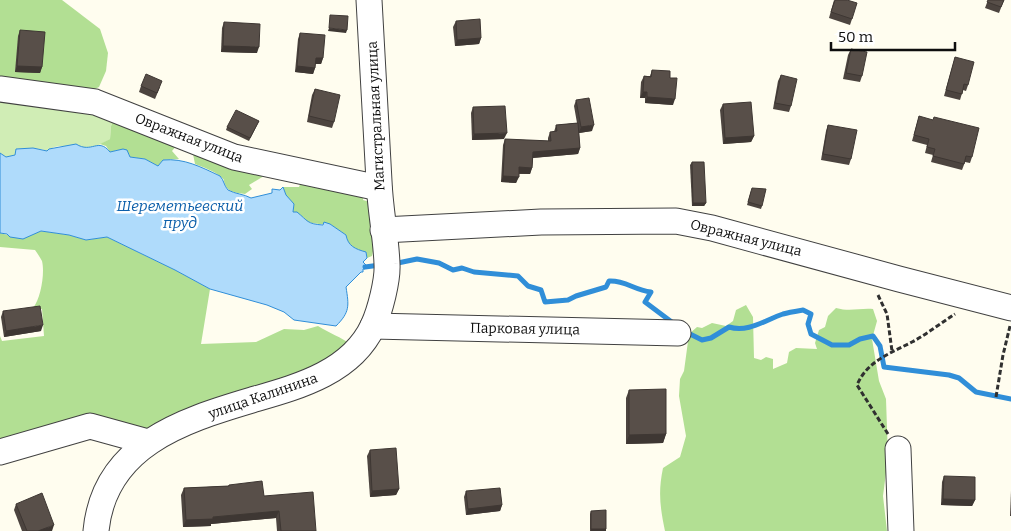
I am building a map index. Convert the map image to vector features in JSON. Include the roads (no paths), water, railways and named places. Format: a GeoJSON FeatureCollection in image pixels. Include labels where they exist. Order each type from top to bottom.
{"type":"FeatureCollection","features":[{"type":"Feature","properties":{"kind":"street","name":"Магистральная улица"},"geometry":{"type":"LineString","coordinates":[[369,0],[383,231]]}},
{"type":"Feature","properties":{"kind":"street","name":"Овражная улица"},"geometry":{"type":"LineString","coordinates":[[0,89],[96,102],[234,157],[379,188]]}},
{"type":"Feature","properties":{"kind":"street","name":"Овражная улица"},"geometry":{"type":"LineString","coordinates":[[383,231],[542,222],[676,221],[712,228],[1011,308]]}},
{"type":"Feature","properties":{"kind":"street","name":"улица Калинина"},"geometry":{"type":"LineString","coordinates":[[96,531],[97,517],[110,481],[122,465],[148,442],[205,416],[295,388],[335,369],[360,348],[373,326],[380,306],[387,265],[383,231]]}},
{"type":"Feature","properties":{"kind":"street","name":"Парковая улица"},"geometry":{"type":"LineString","coordinates":[[373,326],[678,333]]}},
{"type":"Feature","properties":{"kind":"street"},"geometry":{"type":"LineString","coordinates":[[0,452],[90,426],[148,442]]}},
{"type":"Feature","properties":{"kind":"street"},"geometry":{"type":"LineString","coordinates":[[898,449],[901,531]]}},
{"type":"Feature","properties":{"kind":"water","name":"Шереметьевский пруд"},"geometry":{"type":"Polygon","coordinates":[[[76,144],[82,147],[102,146],[110,152],[127,150],[130,157],[145,159],[158,166],[163,160],[178,160],[192,164],[220,176],[228,190],[251,198],[272,193],[272,189],[280,190],[283,187],[286,195],[294,204],[293,212],[297,212],[311,223],[323,225],[324,222],[330,224],[346,235],[348,242],[353,246],[366,252],[367,258],[363,262],[366,265],[365,269],[346,287],[348,304],[344,317],[336,326],[294,320],[284,312],[267,305],[210,289],[107,237],[86,240],[69,235],[41,231],[23,239],[0,233],[0,153],[6,157],[15,155],[16,149],[33,148],[47,151],[76,144]]]}},
{"type":"Feature","properties":{"kind":"waterway"},"geometry":{"type":"LineString","coordinates":[[393,264],[417,259],[439,263],[453,270],[462,268],[474,272],[518,276],[528,286],[541,290],[545,302],[568,300],[606,287],[609,281],[620,282],[651,292],[645,302],[673,323]]}},
{"type":"Feature","properties":{"kind":"waterway"},"geometry":{"type":"LineString","coordinates":[[365,267],[380,265]]}},
{"type":"Feature","properties":{"kind":"waterway"},"geometry":{"type":"LineString","coordinates":[[686,332],[702,340],[711,338],[729,327],[750,327],[783,314],[803,310],[811,314],[808,324],[811,334],[832,345],[849,345],[860,339],[873,336],[880,346],[884,367],[949,375],[959,378],[976,392],[1011,399]]}}]}
